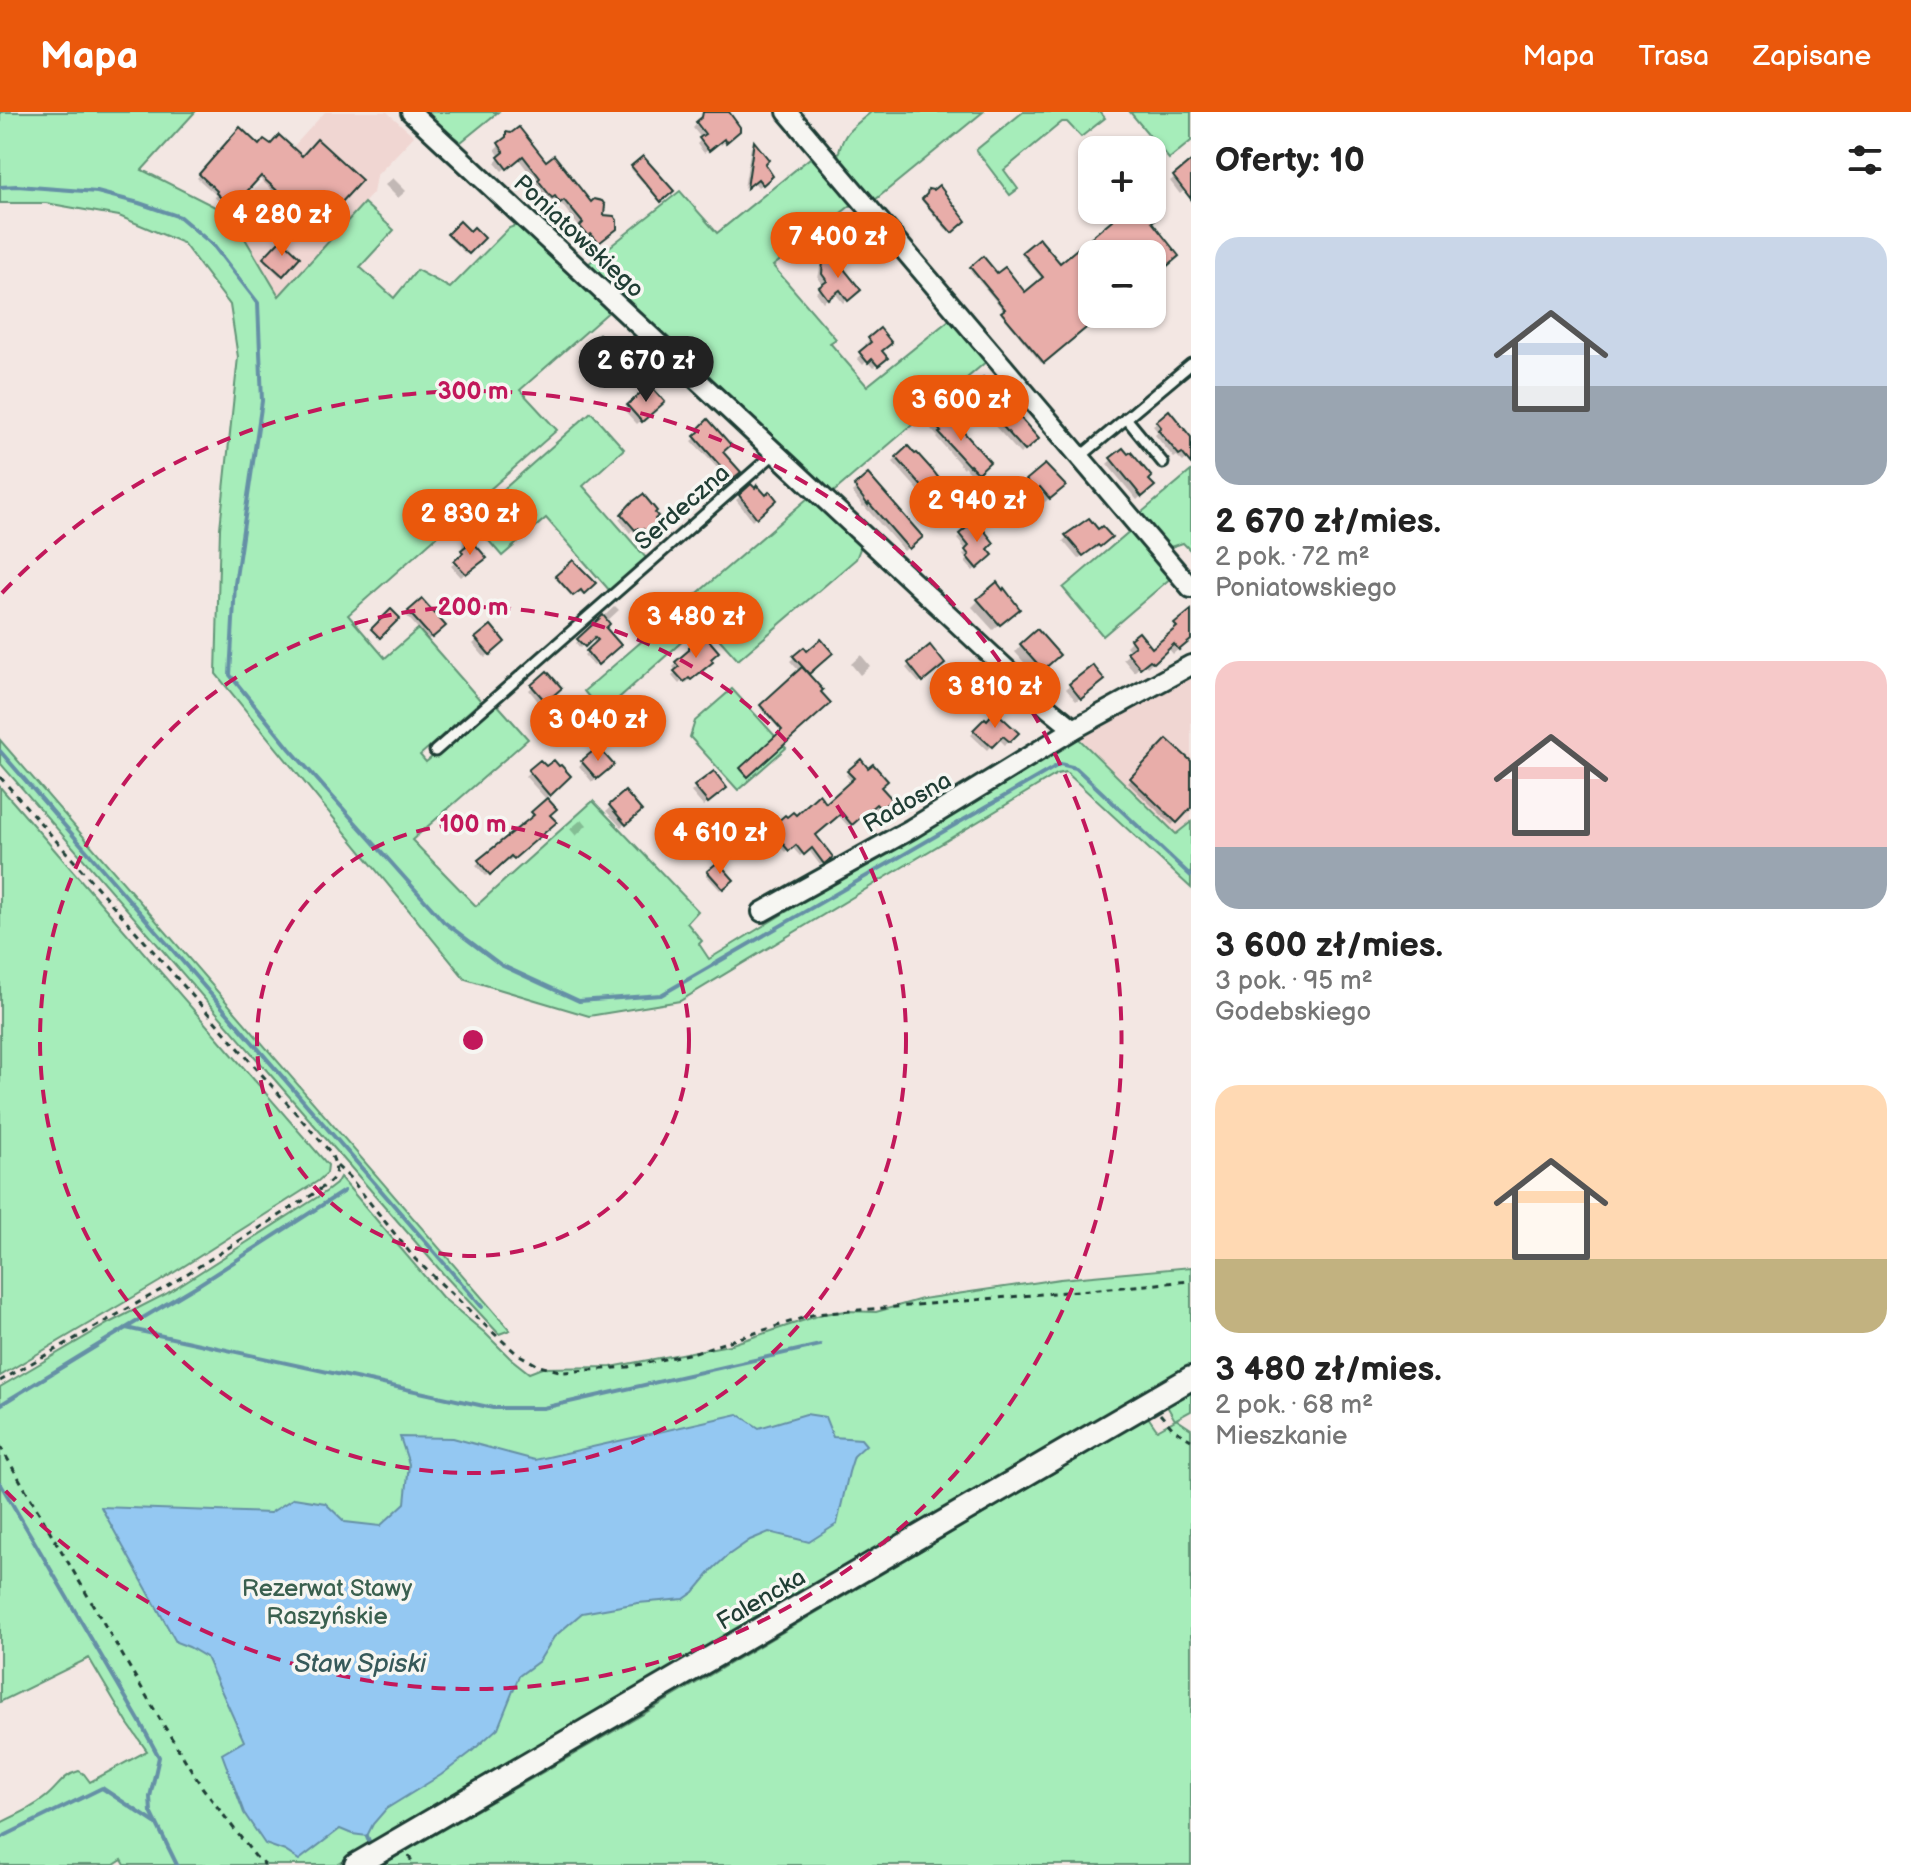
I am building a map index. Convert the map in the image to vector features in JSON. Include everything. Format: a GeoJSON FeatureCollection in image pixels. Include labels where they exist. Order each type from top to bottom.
{"type":"FeatureCollection","features":[{"type":"Feature","properties":{"kind":"street","name":"Poniatowskiego"},"geometry":{"type":"LineString","coordinates":[[411,112],[1027,689],[1074,729]]}},
{"type":"Feature","properties":{"kind":"street"},"geometry":{"type":"LineString","coordinates":[[787,112],[1191,588]]}},
{"type":"Feature","properties":{"kind":"street"},"geometry":{"type":"LineString","coordinates":[[1074,729],[1191,665]]}},
{"type":"Feature","properties":{"kind":"street","name":"Radosna"},"geometry":{"type":"LineString","coordinates":[[762,912],[911,829],[1074,729]]}},
{"type":"Feature","properties":{"kind":"street","name":"Falencka"},"geometry":{"type":"LineString","coordinates":[[356,1865],[1191,1378]]}},
{"type":"Feature","properties":{"kind":"lane"},"geometry":{"type":"LineString","coordinates":[[1080,457],[1191,364]]}},
{"type":"Feature","properties":{"kind":"lane"},"geometry":{"type":"LineString","coordinates":[[1126,418],[1163,463]]}},
{"type":"Feature","properties":{"kind":"lane","name":"Serdeczna"},"geometry":{"type":"LineString","coordinates":[[435,751],[776,452]]}},
{"type":"Feature","properties":{"kind":"path"},"geometry":{"type":"LineString","coordinates":[[0,777],[320,1140],[337,1166],[415,1259],[516,1353],[539,1366],[564,1372],[628,1367],[692,1353],[815,1314],[1191,1281]]}},
{"type":"Feature","properties":{"kind":"path"},"geometry":{"type":"LineString","coordinates":[[0,1381],[166,1287],[312,1195],[330,1182],[337,1166]]}},
{"type":"Feature","properties":{"kind":"path"},"geometry":{"type":"LineString","coordinates":[[1153,1400],[1165,1422],[1191,1440]]}},
{"type":"Feature","properties":{"kind":"path"},"geometry":{"type":"LineString","coordinates":[[0,1446],[194,1774],[265,1865]]}},
{"type":"Feature","properties":{"kind":"shaded area"},"geometry":{"type":"Polygon","coordinates":[[[325,112],[387,112],[414,136],[376,176],[373,193],[279,297],[231,215],[325,112]]]}},
{"type":"Feature","properties":{"kind":"shaded area"},"geometry":{"type":"Polygon","coordinates":[[[1191,669],[1191,822],[1176,835],[1075,735],[1191,669]]]}},
{"type":"Feature","properties":{"kind":"green space"},"geometry":{"type":"Polygon","coordinates":[[[0,112],[195,112],[142,170],[231,215],[279,296],[364,203],[394,230],[360,267],[394,298],[417,270],[450,288],[509,228],[517,225],[524,226],[612,309],[520,390],[557,430],[348,615],[385,658],[418,629],[481,701],[420,755],[426,762],[496,703],[528,739],[412,840],[476,906],[593,801],[698,911],[687,923],[702,941],[699,944],[709,959],[1075,735],[1176,834],[1191,822],[1191,888],[1066,772],[1057,774],[680,1001],[589,1016],[465,979],[216,674],[220,528],[238,357],[230,305],[183,243],[119,216],[46,203],[0,203],[0,112]]]}},
{"type":"Feature","properties":{"kind":"green space"},"geometry":{"type":"Polygon","coordinates":[[[421,112],[498,112],[461,142],[421,112]]]}},
{"type":"Feature","properties":{"kind":"green space"},"geometry":{"type":"Polygon","coordinates":[[[871,112],[983,112],[875,200],[837,161],[844,137],[871,112]]]}},
{"type":"Feature","properties":{"kind":"green space"},"geometry":{"type":"Polygon","coordinates":[[[1023,112],[1100,112],[1105,118],[1082,136],[1067,122],[1062,122],[1004,170],[1018,189],[1010,195],[976,150],[1023,112]]]}},
{"type":"Feature","properties":{"kind":"green space"},"geometry":{"type":"Polygon","coordinates":[[[1130,112],[1191,112],[1191,141],[1169,159],[1166,155],[1166,136],[1150,136],[1130,112]]]}},
{"type":"Feature","properties":{"kind":"green space"},"geometry":{"type":"Polygon","coordinates":[[[815,154],[855,202],[773,266],[836,339],[830,343],[867,386],[953,317],[988,360],[830,495],[588,264],[680,191],[717,233],[815,154]]]}},
{"type":"Feature","properties":{"kind":"green space"},"geometry":{"type":"Polygon","coordinates":[[[591,412],[624,449],[583,486],[647,559],[610,591],[546,518],[502,556],[470,519],[591,412]]]}},
{"type":"Feature","properties":{"kind":"green space"},"geometry":{"type":"Polygon","coordinates":[[[1191,471],[1191,551],[1183,543],[1164,549],[1136,517],[1191,471]]]}},
{"type":"Feature","properties":{"kind":"green space"},"geometry":{"type":"Polygon","coordinates":[[[808,498],[816,500],[858,539],[861,546],[856,559],[738,660],[704,622],[602,713],[584,691],[808,498]]]}},
{"type":"Feature","properties":{"kind":"green space"},"geometry":{"type":"Polygon","coordinates":[[[1131,530],[1172,577],[1103,636],[1063,588],[1131,530]]]}},
{"type":"Feature","properties":{"kind":"green space"},"geometry":{"type":"Polygon","coordinates":[[[732,689],[786,748],[738,790],[690,737],[695,721],[732,689]]]}},
{"type":"Feature","properties":{"kind":"green space"},"geometry":{"type":"Polygon","coordinates":[[[0,740],[510,1330],[499,1334],[446,1277],[0,763],[0,740]]]}},
{"type":"Feature","properties":{"kind":"green space"},"geometry":{"type":"Polygon","coordinates":[[[0,787],[328,1165],[327,1173],[318,1181],[159,1282],[0,1376],[0,787]]]}},
{"type":"Feature","properties":{"kind":"green space","name":"Rezerwat Stawy Raszyńskie"},"geometry":{"type":"Polygon","coordinates":[[[340,1177],[442,1297],[529,1373],[542,1368],[611,1367],[729,1345],[823,1314],[876,1312],[922,1299],[1060,1279],[1191,1267],[1191,1368],[337,1865],[125,1865],[122,1860],[114,1865],[0,1865],[0,1823],[36,1804],[74,1773],[79,1771],[90,1782],[147,1751],[89,1658],[0,1702],[0,1387],[109,1323],[166,1294],[327,1191],[340,1177]]]}},
{"type":"Feature","properties":{"kind":"green space"},"geometry":{"type":"Polygon","coordinates":[[[1191,1393],[1191,1411],[1176,1419],[1191,1429],[1191,1865],[382,1865],[1148,1417],[1157,1430],[1175,1420],[1167,1406],[1191,1393]]]}},
{"type":"Feature","properties":{"kind":"water","name":"Staw Spiski"},"geometry":{"type":"Polygon","coordinates":[[[738,1414],[759,1428],[806,1414],[825,1417],[833,1437],[861,1439],[866,1445],[854,1456],[837,1524],[809,1542],[769,1532],[750,1540],[727,1556],[684,1599],[582,1613],[554,1637],[539,1661],[519,1676],[498,1728],[470,1753],[386,1809],[367,1836],[340,1829],[299,1860],[265,1844],[244,1813],[222,1754],[244,1741],[206,1657],[176,1642],[101,1507],[270,1513],[294,1498],[325,1503],[345,1522],[380,1526],[405,1503],[409,1464],[400,1437],[453,1438],[535,1460],[738,1414]]]}},
{"type":"Feature","properties":{"kind":"building"},"geometry":{"type":"Polygon","coordinates":[[[703,112],[729,112],[740,131],[726,143],[724,139],[709,151],[699,138],[705,134],[696,122],[703,112]]]}},
{"type":"Feature","properties":{"kind":"building"},"geometry":{"type":"Polygon","coordinates":[[[240,127],[259,145],[264,139],[271,144],[279,135],[302,156],[317,139],[362,180],[318,228],[261,176],[232,208],[199,174],[240,127]]]}},
{"type":"Feature","properties":{"kind":"building"},"geometry":{"type":"Polygon","coordinates":[[[519,127],[546,161],[554,155],[591,202],[594,199],[602,201],[605,205],[604,215],[614,216],[617,229],[599,243],[591,234],[588,236],[580,226],[583,223],[564,200],[560,203],[555,196],[552,198],[523,156],[507,169],[498,157],[504,152],[498,143],[506,137],[506,132],[511,133],[519,127]]]}},
{"type":"Feature","properties":{"kind":"building"},"geometry":{"type":"Polygon","coordinates":[[[754,141],[769,160],[765,164],[773,176],[763,185],[758,179],[747,188],[754,141]]]}},
{"type":"Feature","properties":{"kind":"building"},"geometry":{"type":"Polygon","coordinates":[[[643,156],[674,191],[661,202],[631,166],[643,156]]]}},
{"type":"Feature","properties":{"kind":"building"},"geometry":{"type":"Polygon","coordinates":[[[1191,161],[1191,199],[1173,176],[1191,161]]]}},
{"type":"Feature","properties":{"kind":"building"},"geometry":{"type":"Polygon","coordinates":[[[939,185],[966,221],[952,233],[922,199],[928,189],[933,190],[939,185]]]}},
{"type":"Feature","properties":{"kind":"building"},"geometry":{"type":"Polygon","coordinates":[[[460,221],[470,231],[474,227],[485,238],[469,254],[447,234],[460,221]]]}},
{"type":"Feature","properties":{"kind":"building"},"geometry":{"type":"Polygon","coordinates":[[[1107,224],[1154,224],[1179,256],[1166,267],[1166,240],[1088,240],[1107,224]]]}},
{"type":"Feature","properties":{"kind":"building"},"geometry":{"type":"Polygon","coordinates":[[[1039,238],[1060,263],[1078,248],[1078,328],[1086,328],[1044,363],[1001,312],[1005,309],[970,267],[983,256],[997,273],[1005,267],[1025,292],[1043,277],[1022,252],[1039,238]]]}},
{"type":"Feature","properties":{"kind":"building"},"geometry":{"type":"Polygon","coordinates":[[[281,239],[300,257],[283,276],[263,258],[281,239]]]}},
{"type":"Feature","properties":{"kind":"building"},"geometry":{"type":"Polygon","coordinates":[[[836,259],[861,290],[848,301],[840,290],[828,299],[819,287],[827,281],[822,274],[823,261],[836,259]]]}},
{"type":"Feature","properties":{"kind":"building"},"geometry":{"type":"Polygon","coordinates":[[[880,328],[892,343],[882,351],[888,358],[878,366],[872,359],[868,363],[859,352],[871,342],[868,338],[880,328]]]}},
{"type":"Feature","properties":{"kind":"building"},"geometry":{"type":"Polygon","coordinates":[[[599,334],[617,354],[602,368],[581,350],[599,334]]]}},
{"type":"Feature","properties":{"kind":"building"},"geometry":{"type":"Polygon","coordinates":[[[983,377],[1039,439],[1025,451],[969,389],[983,377]]]}},
{"type":"Feature","properties":{"kind":"building"},"geometry":{"type":"Polygon","coordinates":[[[650,385],[665,402],[642,422],[627,405],[650,385]]]}},
{"type":"Feature","properties":{"kind":"building"},"geometry":{"type":"Polygon","coordinates":[[[1169,410],[1191,437],[1191,464],[1158,430],[1161,427],[1156,421],[1169,410]]]}},
{"type":"Feature","properties":{"kind":"building"},"geometry":{"type":"Polygon","coordinates":[[[946,412],[990,462],[978,473],[939,433],[934,423],[946,412]]]}},
{"type":"Feature","properties":{"kind":"building"},"geometry":{"type":"Polygon","coordinates":[[[708,419],[731,445],[723,452],[741,472],[713,495],[705,485],[723,469],[694,436],[708,419]]]}},
{"type":"Feature","properties":{"kind":"building"},"geometry":{"type":"Polygon","coordinates":[[[908,446],[952,496],[940,507],[896,457],[908,446]]]}},
{"type":"Feature","properties":{"kind":"building"},"geometry":{"type":"Polygon","coordinates":[[[1123,448],[1128,454],[1131,452],[1152,477],[1149,480],[1155,486],[1142,497],[1110,458],[1123,448]]]}},
{"type":"Feature","properties":{"kind":"building"},"geometry":{"type":"Polygon","coordinates":[[[1045,464],[1066,486],[1050,499],[1040,487],[1036,491],[1026,480],[1045,464]]]}},
{"type":"Feature","properties":{"kind":"building"},"geometry":{"type":"Polygon","coordinates":[[[868,474],[923,537],[909,549],[854,486],[868,474]]]}},
{"type":"Feature","properties":{"kind":"building"},"geometry":{"type":"Polygon","coordinates":[[[751,484],[755,488],[757,485],[766,495],[770,491],[777,500],[757,518],[739,495],[751,484]]]}},
{"type":"Feature","properties":{"kind":"building"},"geometry":{"type":"Polygon","coordinates":[[[643,494],[657,511],[655,519],[664,529],[652,539],[643,529],[635,530],[621,514],[643,494]]]}},
{"type":"Feature","properties":{"kind":"building"},"geometry":{"type":"Polygon","coordinates":[[[1089,518],[1098,529],[1102,526],[1112,537],[1083,556],[1065,535],[1089,518]]]}},
{"type":"Feature","properties":{"kind":"building"},"geometry":{"type":"Polygon","coordinates":[[[976,520],[994,543],[988,549],[993,555],[977,569],[967,557],[969,555],[965,550],[969,546],[959,534],[976,520]]]}},
{"type":"Feature","properties":{"kind":"building"},"geometry":{"type":"Polygon","coordinates":[[[466,534],[487,558],[466,574],[454,561],[463,553],[461,550],[466,546],[466,534]]]}},
{"type":"Feature","properties":{"kind":"building"},"geometry":{"type":"Polygon","coordinates":[[[573,560],[596,583],[584,594],[581,590],[573,596],[555,576],[573,560]]]}},
{"type":"Feature","properties":{"kind":"building"},"geometry":{"type":"Polygon","coordinates":[[[997,582],[1020,609],[1000,625],[977,599],[997,582]]]}},
{"type":"Feature","properties":{"kind":"building"},"geometry":{"type":"Polygon","coordinates":[[[422,599],[446,626],[432,638],[408,611],[422,599]]]}},
{"type":"Feature","properties":{"kind":"building"},"geometry":{"type":"Polygon","coordinates":[[[391,609],[400,618],[380,638],[371,629],[391,609]]]}},
{"type":"Feature","properties":{"kind":"building"},"geometry":{"type":"Polygon","coordinates":[[[1191,610],[1191,640],[1179,650],[1174,644],[1154,663],[1150,660],[1140,668],[1127,652],[1135,646],[1130,639],[1139,632],[1152,648],[1177,627],[1174,624],[1191,610]]]}},
{"type":"Feature","properties":{"kind":"building"},"geometry":{"type":"Polygon","coordinates":[[[603,615],[610,624],[606,628],[621,645],[598,665],[586,651],[598,640],[595,637],[585,647],[577,639],[603,615]]]}},
{"type":"Feature","properties":{"kind":"building"},"geometry":{"type":"Polygon","coordinates":[[[491,625],[505,642],[490,655],[475,638],[491,625]]]}},
{"type":"Feature","properties":{"kind":"building"},"geometry":{"type":"Polygon","coordinates":[[[1037,629],[1060,655],[1043,670],[1020,644],[1037,629]]]}},
{"type":"Feature","properties":{"kind":"building"},"geometry":{"type":"Polygon","coordinates":[[[707,638],[719,652],[711,659],[713,662],[684,682],[674,671],[679,667],[675,662],[694,643],[701,643],[707,638]]]}},
{"type":"Feature","properties":{"kind":"building"},"geometry":{"type":"Polygon","coordinates":[[[821,639],[833,653],[809,674],[793,656],[804,647],[807,651],[821,639]]]}},
{"type":"Feature","properties":{"kind":"building"},"geometry":{"type":"Polygon","coordinates":[[[930,645],[945,664],[923,682],[908,663],[930,645]]]}},
{"type":"Feature","properties":{"kind":"building"},"geometry":{"type":"Polygon","coordinates":[[[1093,665],[1105,680],[1081,699],[1069,684],[1093,665]]]}},
{"type":"Feature","properties":{"kind":"building"},"geometry":{"type":"Polygon","coordinates":[[[802,667],[831,703],[748,777],[740,768],[782,730],[760,705],[802,667]]]}},
{"type":"Feature","properties":{"kind":"building"},"geometry":{"type":"Polygon","coordinates":[[[547,671],[562,688],[546,702],[531,685],[547,671]]]}},
{"type":"Feature","properties":{"kind":"building"},"geometry":{"type":"Polygon","coordinates":[[[995,711],[1019,733],[1010,742],[1003,736],[992,747],[973,730],[995,711]]]}},
{"type":"Feature","properties":{"kind":"building"},"geometry":{"type":"Polygon","coordinates":[[[1167,739],[1191,761],[1191,808],[1177,823],[1130,778],[1167,739]]]}},
{"type":"Feature","properties":{"kind":"building"},"geometry":{"type":"Polygon","coordinates":[[[598,747],[614,765],[597,779],[581,761],[598,747]]]}},
{"type":"Feature","properties":{"kind":"building"},"geometry":{"type":"Polygon","coordinates":[[[861,759],[868,768],[873,764],[888,781],[881,787],[892,799],[881,809],[876,804],[852,825],[842,813],[816,835],[833,857],[824,864],[812,848],[804,855],[796,845],[789,851],[771,830],[778,825],[776,823],[785,815],[787,817],[793,812],[796,815],[819,794],[826,803],[854,778],[847,771],[861,759]]]}},
{"type":"Feature","properties":{"kind":"building"},"geometry":{"type":"Polygon","coordinates":[[[540,760],[546,766],[554,760],[571,776],[550,796],[528,770],[540,760]]]}},
{"type":"Feature","properties":{"kind":"building"},"geometry":{"type":"Polygon","coordinates":[[[714,771],[727,788],[708,803],[694,786],[714,771]]]}},
{"type":"Feature","properties":{"kind":"building"},"geometry":{"type":"Polygon","coordinates":[[[625,791],[642,811],[626,825],[609,805],[625,791]]]}},
{"type":"Feature","properties":{"kind":"building"},"geometry":{"type":"Polygon","coordinates":[[[547,798],[557,809],[550,815],[557,822],[490,875],[478,860],[534,815],[531,812],[547,798]]]}},
{"type":"Feature","properties":{"kind":"building"},"geometry":{"type":"Polygon","coordinates":[[[718,862],[734,880],[723,889],[707,871],[718,862]]]}},
{"type":"Feature","properties":{"kind":"waterway"},"geometry":{"type":"LineString","coordinates":[[0,187],[97,192],[180,217],[213,245],[258,303],[262,401],[235,584],[230,675],[290,749],[444,922],[501,965],[579,1001],[661,995],[1060,764],[1076,768],[1191,876]]}},
{"type":"Feature","properties":{"kind":"waterway"},"geometry":{"type":"LineString","coordinates":[[0,751],[482,1307]]}},
{"type":"Feature","properties":{"kind":"waterway"},"geometry":{"type":"LineString","coordinates":[[126,1328],[344,1191]]}},
{"type":"Feature","properties":{"kind":"waterway"},"geometry":{"type":"LineString","coordinates":[[0,1405],[126,1328],[493,1408],[543,1408],[820,1345]]}},
{"type":"Feature","properties":{"kind":"waterway"},"geometry":{"type":"LineString","coordinates":[[0,1483],[159,1757],[150,1797],[151,1812],[177,1865]]}},
{"type":"Feature","properties":{"kind":"waterway"},"geometry":{"type":"LineString","coordinates":[[0,1838],[102,1788],[155,1823]]}},
{"type":"Feature","properties":{"kind":"waterway"},"geometry":{"type":"LineString","coordinates":[[367,1836],[369,1841]]}}]}
